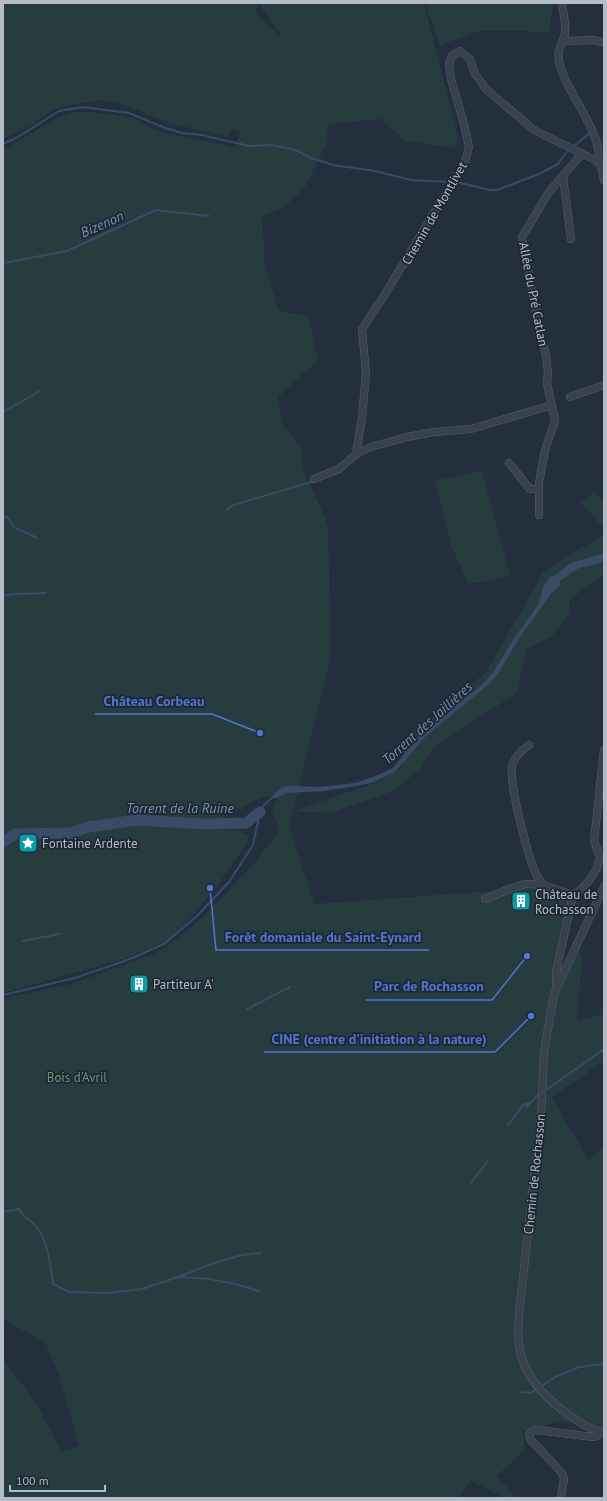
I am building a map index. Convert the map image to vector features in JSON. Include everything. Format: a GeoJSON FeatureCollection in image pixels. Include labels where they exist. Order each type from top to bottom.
{"type":"FeatureCollection","features":[{"type":"Feature","properties":{"kind":"street"},"geometry":{"type":"LineString","coordinates":[[562,3],[566,30],[564,41],[559,49],[559,60],[564,76],[594,132],[599,157],[597,161],[601,166],[604,180]]}},
{"type":"Feature","properties":{"kind":"street"},"geometry":{"type":"LineString","coordinates":[[564,41],[595,40],[604,43]]}},
{"type":"Feature","properties":{"kind":"street","name":"Chemin de Montlivet"},"geometry":{"type":"LineString","coordinates":[[356,454],[362,418],[366,373],[362,329],[385,294],[465,162],[468,147],[464,124],[451,79],[449,64],[452,56],[460,51],[465,54],[470,59],[475,74],[486,89],[534,130],[597,161]]}},
{"type":"Feature","properties":{"kind":"street","name":"Allée du Pré Catlan"},"geometry":{"type":"LineString","coordinates":[[539,515],[539,489],[545,450],[555,421],[547,383],[548,372],[546,355],[540,334],[522,238],[549,192],[583,154]]}},
{"type":"Feature","properties":{"kind":"street"},"geometry":{"type":"LineString","coordinates":[[563,176],[572,239]]}},
{"type":"Feature","properties":{"kind":"street"},"geometry":{"type":"LineString","coordinates":[[570,397],[604,385]]}},
{"type":"Feature","properties":{"kind":"street"},"geometry":{"type":"LineString","coordinates":[[314,479],[339,468],[356,454],[371,447],[407,437],[434,432],[471,429],[552,405]]}},
{"type":"Feature","properties":{"kind":"street"},"geometry":{"type":"LineString","coordinates":[[509,463],[530,489],[539,489]]}},
{"type":"Feature","properties":{"kind":"street"},"geometry":{"type":"LineString","coordinates":[[529,745],[512,764],[512,776],[531,861],[536,876],[545,887]]}},
{"type":"Feature","properties":{"kind":"street"},"geometry":{"type":"LineString","coordinates":[[556,989],[556,972],[573,895],[579,891],[593,875],[602,855],[594,841],[604,750]]}},
{"type":"Feature","properties":{"kind":"street"},"geometry":{"type":"LineString","coordinates":[[485,899],[528,884],[573,895]]}},
{"type":"Feature","properties":{"kind":"street","name":"Chemin de Rochasson"},"geometry":{"type":"LineString","coordinates":[[602,1433],[587,1427],[545,1397],[537,1387],[526,1368],[521,1356],[518,1333],[540,1123],[544,1052],[548,1024],[556,989],[604,887]]}},
{"type":"Feature","properties":{"kind":"street"},"geometry":{"type":"LineString","coordinates":[[561,1498],[564,1479],[562,1473],[531,1440],[529,1434],[532,1431],[537,1430],[574,1436],[593,1437],[602,1433]]}},
{"type":"Feature","properties":{"kind":"green space","name":"Bois d'Avril"},"geometry":{"type":"Polygon","coordinates":[[[3,3],[258,3],[255,12],[283,39],[259,3],[424,3],[459,141],[453,148],[405,141],[381,119],[328,124],[327,142],[305,187],[283,208],[262,216],[265,267],[279,311],[308,316],[318,360],[278,397],[282,424],[301,448],[303,469],[328,525],[331,655],[289,827],[314,904],[506,890],[522,885],[573,895],[556,988],[577,946],[582,958],[577,1021],[604,1014],[604,1061],[552,1097],[588,1160],[604,1148],[604,1430],[561,1421],[523,1431],[525,1449],[497,1476],[516,1498],[505,1498],[470,1480],[459,1498],[3,1498],[3,1360],[35,1401],[61,1451],[79,1446],[59,1375],[46,1344],[3,1318],[3,998],[71,984],[151,955],[168,946],[203,917],[255,863],[278,832],[277,822],[272,810],[277,798],[264,796],[218,820],[201,821],[214,829],[240,831],[249,835],[247,843],[215,889],[186,923],[168,940],[120,960],[3,993],[3,150],[57,118],[75,112],[91,112],[132,117],[153,129],[169,134],[221,144],[232,148],[237,144],[240,132],[232,128],[228,137],[169,123],[127,106],[103,100],[69,105],[51,111],[34,124],[3,139],[3,3]]]}},
{"type":"Feature","properties":{"kind":"green space"},"geometry":{"type":"Polygon","coordinates":[[[425,3],[556,3],[553,4],[549,32],[483,30],[440,45],[425,3]]]}},
{"type":"Feature","properties":{"kind":"green space"},"geometry":{"type":"Polygon","coordinates":[[[482,471],[510,576],[469,584],[452,548],[435,481],[482,471]]]}},
{"type":"Feature","properties":{"kind":"green space"},"geometry":{"type":"Polygon","coordinates":[[[594,492],[604,503],[604,528],[581,503],[594,492]]]}},
{"type":"Feature","properties":{"kind":"green space"},"geometry":{"type":"Polygon","coordinates":[[[604,535],[604,574],[569,600],[570,613],[551,637],[527,649],[516,694],[434,746],[421,769],[390,792],[330,813],[293,811],[381,781],[402,767],[401,741],[422,726],[486,672],[544,571],[604,535]]]}},
{"type":"Feature","properties":{"kind":"water"},"geometry":{"type":"Polygon","coordinates":[[[604,553],[604,560],[577,569],[559,582],[561,585],[553,591],[518,640],[498,674],[488,685],[426,736],[395,772],[372,783],[325,791],[286,793],[277,798],[271,797],[282,787],[319,787],[355,783],[393,768],[421,734],[440,717],[483,684],[494,671],[513,640],[538,605],[543,586],[550,577],[554,576],[571,563],[604,553]]]}},
{"type":"Feature","properties":{"kind":"waterway"},"geometry":{"type":"LineString","coordinates":[[3,144],[18,137],[59,111],[83,107],[129,113],[165,128],[182,133],[202,135],[249,146],[271,145],[296,150],[311,158],[333,165],[375,171],[411,180],[449,182]]}},
{"type":"Feature","properties":{"kind":"waterway"},"geometry":{"type":"LineString","coordinates":[[574,146],[591,132]]}},
{"type":"Feature","properties":{"kind":"waterway"},"geometry":{"type":"LineString","coordinates":[[456,182],[490,190],[497,190],[539,174],[558,164],[568,150]]}},
{"type":"Feature","properties":{"kind":"waterway","name":"Bizenon"},"geometry":{"type":"LineString","coordinates":[[3,263],[67,251],[156,210],[209,216]]}},
{"type":"Feature","properties":{"kind":"waterway"},"geometry":{"type":"LineString","coordinates":[[3,412],[40,391]]}},
{"type":"Feature","properties":{"kind":"waterway"},"geometry":{"type":"LineString","coordinates":[[226,510],[234,505],[314,481]]}},
{"type":"Feature","properties":{"kind":"waterway"},"geometry":{"type":"LineString","coordinates":[[3,515],[8,518],[14,527],[37,538]]}},
{"type":"Feature","properties":{"kind":"waterway","name":"Bizenon"},"geometry":{"type":"LineString","coordinates":[[3,596],[13,594],[46,593]]}},
{"type":"Feature","properties":{"kind":"waterway","name":"Torrent de la Ruine"},"geometry":{"type":"LineString","coordinates":[[3,995],[75,978],[130,959],[164,944],[197,916],[229,882],[253,845],[260,812],[264,805],[274,796]]}},
{"type":"Feature","properties":{"kind":"waterway","name":"Torrent de la Ruine"},"geometry":{"type":"LineString","coordinates":[[3,842],[15,834],[71,833],[88,827],[137,820],[204,824],[246,823],[260,812]]}},
{"type":"Feature","properties":{"kind":"waterway","name":"Torrent de la Ruine"},"geometry":{"type":"LineString","coordinates":[[3,836],[8,838]]}},
{"type":"Feature","properties":{"kind":"waterway"},"geometry":{"type":"LineString","coordinates":[[23,941],[59,934]]}},
{"type":"Feature","properties":{"kind":"waterway"},"geometry":{"type":"LineString","coordinates":[[247,1009],[290,987]]}},
{"type":"Feature","properties":{"kind":"waterway"},"geometry":{"type":"LineString","coordinates":[[546,1090],[604,1049]]}},
{"type":"Feature","properties":{"kind":"waterway"},"geometry":{"type":"LineString","coordinates":[[526,1107],[540,1093]]}},
{"type":"Feature","properties":{"kind":"waterway"},"geometry":{"type":"LineString","coordinates":[[508,1125],[523,1105],[531,1102]]}},
{"type":"Feature","properties":{"kind":"waterway"},"geometry":{"type":"LineString","coordinates":[[470,1184],[488,1161]]}},
{"type":"Feature","properties":{"kind":"waterway"},"geometry":{"type":"LineString","coordinates":[[3,1212],[19,1209],[23,1215],[36,1226],[42,1235],[47,1248],[53,1284],[69,1292],[109,1293],[142,1289],[214,1263],[242,1255],[261,1253]]}},
{"type":"Feature","properties":{"kind":"waterway"},"geometry":{"type":"LineString","coordinates":[[179,1277],[209,1279],[235,1284],[259,1291]]}},
{"type":"Feature","properties":{"kind":"waterway"},"geometry":{"type":"LineString","coordinates":[[542,1386],[555,1377],[579,1367],[604,1364]]}},
{"type":"Feature","properties":{"kind":"waterway"},"geometry":{"type":"LineString","coordinates":[[519,1392],[531,1393],[535,1390]]}},
{"type":"Feature","properties":{"kind":"place","name":"Château Corbeau"},"geometry":{"type":"Point","coordinates":[260,733]}},
{"type":"Feature","properties":{"kind":"place","name":"Fontaine Ardente"},"geometry":{"type":"Point","coordinates":[28,843]}},
{"type":"Feature","properties":{"kind":"place","name":"Forêt domaniale du Saint-Eynard"},"geometry":{"type":"Point","coordinates":[210,888]}},
{"type":"Feature","properties":{"kind":"place","name":"Château de Rochasson"},"geometry":{"type":"Point","coordinates":[521,901]}},
{"type":"Feature","properties":{"kind":"place","name":"Parc de Rochasson"},"geometry":{"type":"Point","coordinates":[527,956]}},
{"type":"Feature","properties":{"kind":"place","name":"Partiteur A'"},"geometry":{"type":"Point","coordinates":[139,984]}},
{"type":"Feature","properties":{"kind":"place","name":"CINE (centre d'initiation à la nature)"},"geometry":{"type":"Point","coordinates":[531,1016]}},
{"type":"Feature","properties":{"kind":"water label","name":"Torrent des Jaillières"},"geometry":{"type":"Point","coordinates":[427,723]}}]}
